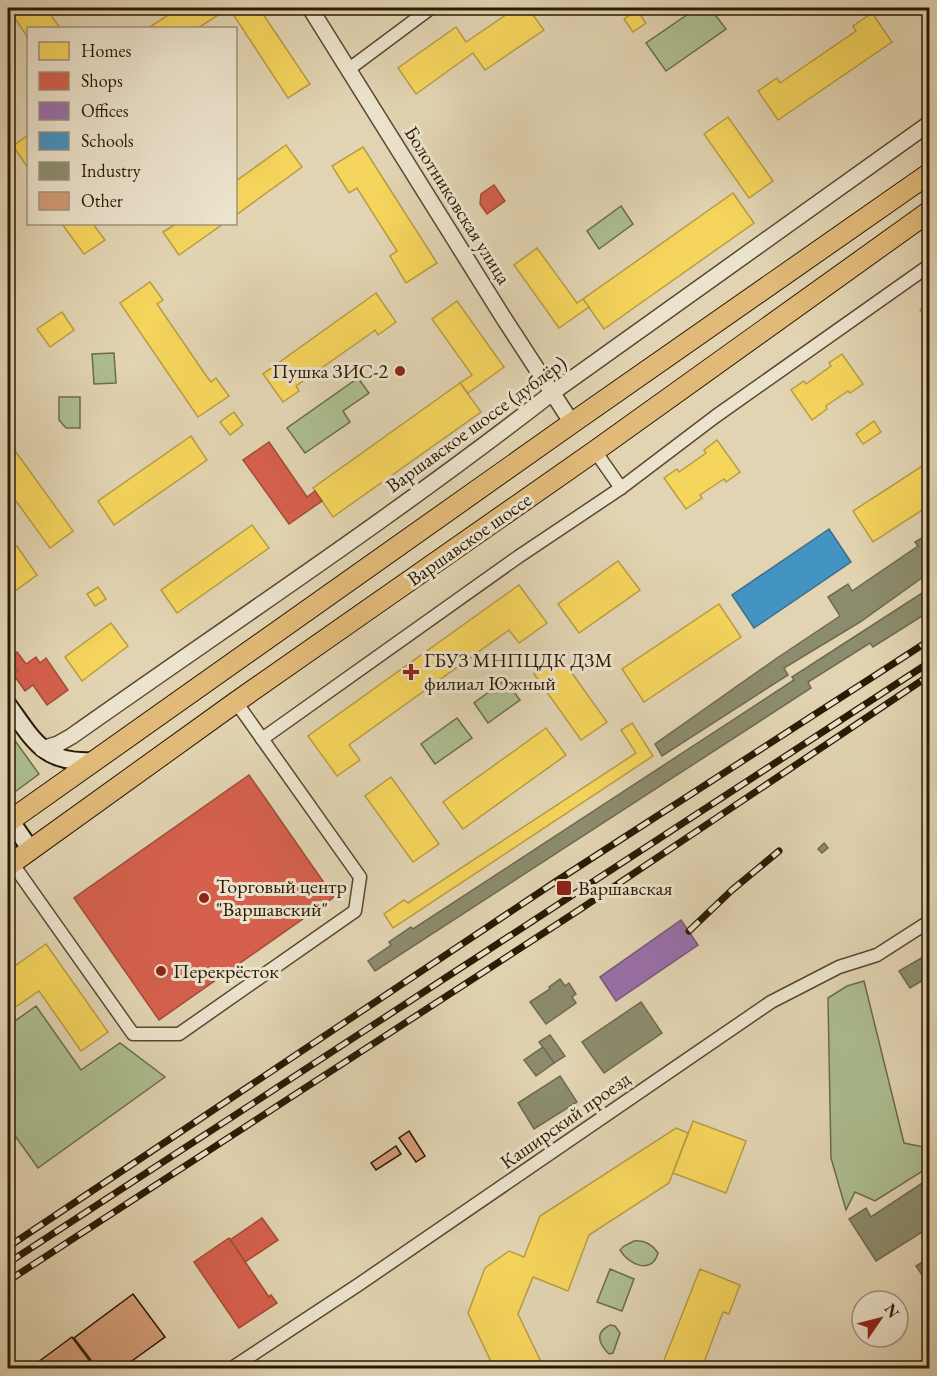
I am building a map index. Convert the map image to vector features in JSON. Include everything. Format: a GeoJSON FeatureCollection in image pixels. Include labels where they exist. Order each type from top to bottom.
{"type":"FeatureCollection","features":[{"type":"Feature","properties":{"kind":"main road","name":"Варшавское шоссе"},"geometry":{"type":"LineString","coordinates":[[8,820],[930,173]]}},
{"type":"Feature","properties":{"kind":"main road","name":"Варшавское шоссе"},"geometry":{"type":"LineString","coordinates":[[10,864],[236,702],[595,451],[930,211]]}},
{"type":"Feature","properties":{"kind":"main road"},"geometry":{"type":"LineString","coordinates":[[8,705],[34,742],[42,749],[60,759],[76,762],[93,761]]}},
{"type":"Feature","properties":{"kind":"main road"},"geometry":{"type":"LineString","coordinates":[[8,820],[31,850]]}},
{"type":"Feature","properties":{"kind":"street","name":"Болотниковская улица"},"geometry":{"type":"LineString","coordinates":[[310,8],[572,423]]}},
{"type":"Feature","properties":{"kind":"street"},"geometry":{"type":"LineString","coordinates":[[349,69],[431,8]]}},
{"type":"Feature","properties":{"kind":"street","name":"Варшавское шоссе (дублёр)"},"geometry":{"type":"LineString","coordinates":[[42,749],[72,736],[229,627],[930,123]]}},
{"type":"Feature","properties":{"kind":"street"},"geometry":{"type":"LineString","coordinates":[[262,739],[518,557],[621,488],[716,416],[930,265]]}},
{"type":"Feature","properties":{"kind":"street"},"geometry":{"type":"LineString","coordinates":[[595,451],[621,488]]}},
{"type":"Feature","properties":{"kind":"street"},"geometry":{"type":"LineString","coordinates":[[10,864],[133,1034],[179,1034],[355,911],[360,877],[236,702]]}},
{"type":"Feature","properties":{"kind":"street","name":"Каширский проезд"},"geometry":{"type":"LineString","coordinates":[[231,1368],[358,1286],[765,1006],[839,967],[877,955],[930,921]]}},
{"type":"Feature","properties":{"kind":"green space"},"geometry":{"type":"Polygon","coordinates":[[[697,8],[710,8],[726,29],[666,71],[646,43],[697,8]]]}},
{"type":"Feature","properties":{"kind":"green space"},"geometry":{"type":"Polygon","coordinates":[[[621,206],[633,224],[599,249],[587,231],[621,206]]]}},
{"type":"Feature","properties":{"kind":"green space"},"geometry":{"type":"Polygon","coordinates":[[[114,353],[116,383],[94,384],[92,354],[114,353]]]}},
{"type":"Feature","properties":{"kind":"green space"},"geometry":{"type":"Polygon","coordinates":[[[358,378],[369,393],[343,411],[350,422],[305,453],[287,428],[358,378]]]}},
{"type":"Feature","properties":{"kind":"green space"},"geometry":{"type":"Polygon","coordinates":[[[59,397],[80,397],[80,428],[66,428],[59,420],[59,397]]]}},
{"type":"Feature","properties":{"kind":"green space"},"geometry":{"type":"Polygon","coordinates":[[[505,680],[520,700],[488,723],[474,703],[505,680]]]}},
{"type":"Feature","properties":{"kind":"green space"},"geometry":{"type":"Polygon","coordinates":[[[457,718],[472,738],[435,764],[421,744],[457,718]]]}},
{"type":"Feature","properties":{"kind":"green space"},"geometry":{"type":"Polygon","coordinates":[[[8,731],[39,774],[12,794],[8,787],[8,731]]]}},
{"type":"Feature","properties":{"kind":"green space"},"geometry":{"type":"Polygon","coordinates":[[[864,981],[904,1143],[929,1148],[929,1167],[875,1201],[855,1192],[846,1210],[831,1158],[828,998],[847,986],[864,981]]]}},
{"type":"Feature","properties":{"kind":"green space"},"geometry":{"type":"Polygon","coordinates":[[[36,1006],[81,1070],[120,1043],[165,1077],[38,1168],[8,1126],[8,1026],[36,1006]]]}},
{"type":"Feature","properties":{"kind":"green space"},"geometry":{"type":"Polygon","coordinates":[[[634,1241],[648,1243],[658,1253],[651,1264],[646,1266],[634,1263],[620,1250],[634,1241]]]}},
{"type":"Feature","properties":{"kind":"green space"},"geometry":{"type":"Polygon","coordinates":[[[610,1269],[634,1279],[622,1311],[597,1302],[610,1269]]]}},
{"type":"Feature","properties":{"kind":"green space"},"geometry":{"type":"Polygon","coordinates":[[[610,1325],[615,1326],[620,1333],[613,1353],[609,1354],[603,1347],[600,1334],[610,1325]]]}},
{"type":"Feature","properties":{"kind":"building: Homes"},"geometry":{"type":"Polygon","coordinates":[[[8,8],[46,8],[59,27],[27,27],[27,36],[15,18],[10,22],[8,8]]]}},
{"type":"Feature","properties":{"kind":"building: Homes"},"geometry":{"type":"Polygon","coordinates":[[[179,8],[229,8],[200,27],[150,27],[179,8]]]}},
{"type":"Feature","properties":{"kind":"building: Homes"},"geometry":{"type":"Polygon","coordinates":[[[229,8],[259,8],[310,84],[288,98],[229,8]]]}},
{"type":"Feature","properties":{"kind":"building: Homes"},"geometry":{"type":"Polygon","coordinates":[[[516,8],[528,8],[544,30],[485,70],[473,53],[416,94],[398,68],[456,27],[466,42],[516,8]]]}},
{"type":"Feature","properties":{"kind":"building: Homes"},"geometry":{"type":"Polygon","coordinates":[[[637,10],[646,23],[633,32],[624,19],[637,10]]]}},
{"type":"Feature","properties":{"kind":"building: Homes"},"geometry":{"type":"Polygon","coordinates":[[[872,13],[892,42],[778,120],[758,91],[777,78],[780,83],[856,31],[853,26],[872,13]]]}},
{"type":"Feature","properties":{"kind":"building: Homes"},"geometry":{"type":"Polygon","coordinates":[[[728,117],[773,181],[749,198],[704,134],[728,117]]]}},
{"type":"Feature","properties":{"kind":"building: Homes"},"geometry":{"type":"Polygon","coordinates":[[[27,136],[27,167],[13,146],[27,136]]]}},
{"type":"Feature","properties":{"kind":"building: Homes"},"geometry":{"type":"Polygon","coordinates":[[[286,145],[302,167],[237,214],[237,180],[286,145]]]}},
{"type":"Feature","properties":{"kind":"building: Homes"},"geometry":{"type":"Polygon","coordinates":[[[363,147],[437,263],[406,283],[390,256],[397,251],[357,188],[349,193],[332,166],[363,147]]]}},
{"type":"Feature","properties":{"kind":"building: Homes"},"geometry":{"type":"Polygon","coordinates":[[[733,193],[754,223],[604,329],[583,299],[733,193]]]}},
{"type":"Feature","properties":{"kind":"building: Homes"},"geometry":{"type":"Polygon","coordinates":[[[63,225],[94,225],[105,240],[84,254],[63,225]]]}},
{"type":"Feature","properties":{"kind":"building: Homes"},"geometry":{"type":"Polygon","coordinates":[[[174,225],[222,225],[179,255],[163,232],[174,225]]]}},
{"type":"Feature","properties":{"kind":"building: Homes"},"geometry":{"type":"Polygon","coordinates":[[[537,248],[577,303],[583,299],[589,307],[559,328],[514,265],[537,248]]]}},
{"type":"Feature","properties":{"kind":"building: Homes"},"geometry":{"type":"Polygon","coordinates":[[[150,282],[163,300],[157,304],[207,377],[211,382],[216,378],[229,396],[198,417],[120,303],[150,282]]]}},
{"type":"Feature","properties":{"kind":"building: Homes"},"geometry":{"type":"Polygon","coordinates":[[[376,293],[396,322],[378,335],[375,330],[296,386],[299,391],[283,402],[263,374],[376,293]]]}},
{"type":"Feature","properties":{"kind":"building: Homes"},"geometry":{"type":"Polygon","coordinates":[[[457,301],[504,367],[468,393],[460,383],[472,375],[432,319],[457,301]]]}},
{"type":"Feature","properties":{"kind":"building: Homes"},"geometry":{"type":"Polygon","coordinates":[[[930,303],[930,324],[920,310],[930,303]]]}},
{"type":"Feature","properties":{"kind":"building: Homes"},"geometry":{"type":"Polygon","coordinates":[[[62,312],[74,330],[50,347],[37,329],[62,312]]]}},
{"type":"Feature","properties":{"kind":"building: Homes"},"geometry":{"type":"Polygon","coordinates":[[[842,354],[863,384],[826,406],[827,409],[812,420],[791,390],[804,381],[806,384],[831,366],[829,363],[842,354]]]}},
{"type":"Feature","properties":{"kind":"building: Homes"},"geometry":{"type":"Polygon","coordinates":[[[460,383],[481,412],[333,517],[313,488],[460,383]]]}},
{"type":"Feature","properties":{"kind":"building: Homes"},"geometry":{"type":"Polygon","coordinates":[[[234,412],[243,425],[230,435],[220,422],[234,412]]]}},
{"type":"Feature","properties":{"kind":"building: Homes"},"geometry":{"type":"Polygon","coordinates":[[[874,421],[881,432],[863,444],[856,434],[874,421]]]}},
{"type":"Feature","properties":{"kind":"building: Homes"},"geometry":{"type":"Polygon","coordinates":[[[191,436],[207,460],[114,525],[98,501],[191,436]]]}},
{"type":"Feature","properties":{"kind":"building: Homes"},"geometry":{"type":"Polygon","coordinates":[[[717,440],[740,472],[726,482],[724,479],[700,495],[702,498],[686,509],[664,478],[677,469],[679,472],[706,453],[704,450],[717,440]]]}},
{"type":"Feature","properties":{"kind":"building: Homes"},"geometry":{"type":"Polygon","coordinates":[[[8,441],[73,531],[50,548],[8,490],[8,441]]]}},
{"type":"Feature","properties":{"kind":"building: Homes"},"geometry":{"type":"Polygon","coordinates":[[[930,461],[930,505],[873,542],[853,511],[930,461]]]}},
{"type":"Feature","properties":{"kind":"building: Homes"},"geometry":{"type":"Polygon","coordinates":[[[252,525],[269,548],[177,613],[161,590],[252,525]]]}},
{"type":"Feature","properties":{"kind":"building: Homes"},"geometry":{"type":"Polygon","coordinates":[[[17,546],[37,575],[8,596],[8,552],[17,546]]]}},
{"type":"Feature","properties":{"kind":"building: Homes"},"geometry":{"type":"Polygon","coordinates":[[[618,561],[640,590],[579,633],[558,604],[618,561]]]}},
{"type":"Feature","properties":{"kind":"building: Homes"},"geometry":{"type":"Polygon","coordinates":[[[519,585],[547,623],[519,643],[509,630],[349,745],[360,760],[337,776],[308,736],[519,585]]]}},
{"type":"Feature","properties":{"kind":"building: Homes"},"geometry":{"type":"Polygon","coordinates":[[[98,587],[106,599],[95,606],[87,594],[98,587]]]}},
{"type":"Feature","properties":{"kind":"building: Homes"},"geometry":{"type":"Polygon","coordinates":[[[719,604],[741,637],[644,702],[622,669],[719,604]]]}},
{"type":"Feature","properties":{"kind":"building: Homes"},"geometry":{"type":"Polygon","coordinates":[[[111,623],[128,646],[82,681],[65,657],[111,623]]]}},
{"type":"Feature","properties":{"kind":"building: Homes"},"geometry":{"type":"Polygon","coordinates":[[[559,655],[607,722],[581,740],[534,674],[559,655]]]}},
{"type":"Feature","properties":{"kind":"building: Homes"},"geometry":{"type":"Polygon","coordinates":[[[632,723],[653,756],[393,928],[384,914],[404,900],[408,903],[636,753],[621,730],[632,723]]]}},
{"type":"Feature","properties":{"kind":"building: Homes"},"geometry":{"type":"Polygon","coordinates":[[[546,728],[566,755],[463,829],[443,802],[546,728]]]}},
{"type":"Feature","properties":{"kind":"building: Homes"},"geometry":{"type":"Polygon","coordinates":[[[391,777],[439,844],[413,862],[365,796],[391,777]]]}},
{"type":"Feature","properties":{"kind":"building: Homes"},"geometry":{"type":"Polygon","coordinates":[[[46,944],[108,1032],[81,1051],[39,991],[8,1012],[8,971],[46,944]]]}},
{"type":"Feature","properties":{"kind":"building: Homes"},"geometry":{"type":"Polygon","coordinates":[[[693,1121],[746,1141],[726,1193],[673,1173],[693,1121]]]}},
{"type":"Feature","properties":{"kind":"building: Homes"},"geometry":{"type":"Polygon","coordinates":[[[676,1128],[688,1133],[669,1183],[589,1235],[568,1291],[533,1277],[518,1314],[544,1368],[494,1368],[468,1313],[485,1268],[509,1251],[524,1257],[540,1216],[676,1128]]]}},
{"type":"Feature","properties":{"kind":"building: Homes"},"geometry":{"type":"Polygon","coordinates":[[[700,1269],[740,1285],[729,1314],[723,1312],[703,1365],[712,1368],[661,1368],[700,1269]]]}},
{"type":"Feature","properties":{"kind":"building: Shops"},"geometry":{"type":"Polygon","coordinates":[[[494,185],[505,201],[487,214],[480,204],[481,194],[494,185]]]}},
{"type":"Feature","properties":{"kind":"building: Shops"},"geometry":{"type":"Polygon","coordinates":[[[269,442],[307,497],[315,491],[322,501],[289,524],[243,460],[269,442]]]}},
{"type":"Feature","properties":{"kind":"building: Shops"},"geometry":{"type":"Polygon","coordinates":[[[17,652],[26,664],[36,657],[40,663],[46,658],[68,690],[47,705],[33,685],[25,691],[13,674],[18,671],[8,658],[17,652]]]}},
{"type":"Feature","properties":{"kind":"building: Shops","name":"Торговый центр \"Варшавский\""},"geometry":{"type":"Polygon","coordinates":[[[249,775],[334,897],[159,1020],[74,898],[249,775]]]}},
{"type":"Feature","properties":{"kind":"building: Shops"},"geometry":{"type":"Polygon","coordinates":[[[262,1218],[278,1240],[245,1262],[230,1240],[262,1218]]]}},
{"type":"Feature","properties":{"kind":"building: Shops"},"geometry":{"type":"Polygon","coordinates":[[[229,1238],[269,1297],[271,1295],[277,1303],[239,1328],[194,1262],[229,1238]]]}},
{"type":"Feature","properties":{"kind":"building: Offices"},"geometry":{"type":"Polygon","coordinates":[[[681,920],[698,945],[616,1001],[600,977],[681,920]]]}},
{"type":"Feature","properties":{"kind":"building: Schools"},"geometry":{"type":"Polygon","coordinates":[[[829,529],[851,562],[754,628],[732,595],[829,529]]]}},
{"type":"Feature","properties":{"kind":"building: Industry"},"geometry":{"type":"Polygon","coordinates":[[[930,533],[930,572],[860,622],[784,668],[788,675],[662,756],[655,744],[840,616],[828,597],[848,584],[852,591],[918,546],[915,542],[930,533]]]}},
{"type":"Feature","properties":{"kind":"building: Industry"},"geometry":{"type":"Polygon","coordinates":[[[930,588],[930,611],[873,647],[870,643],[808,682],[811,688],[375,971],[368,961],[391,945],[389,942],[411,927],[413,929],[794,680],[792,677],[930,588]]]}},
{"type":"Feature","properties":{"kind":"building: Industry"},"geometry":{"type":"Polygon","coordinates":[[[824,843],[828,848],[822,853],[818,849],[824,843]]]}},
{"type":"Feature","properties":{"kind":"building: Industry"},"geometry":{"type":"Polygon","coordinates":[[[930,953],[930,976],[910,988],[899,971],[930,953]]]}},
{"type":"Feature","properties":{"kind":"building: Industry"},"geometry":{"type":"Polygon","coordinates":[[[560,979],[565,986],[569,983],[576,994],[572,997],[576,1003],[546,1024],[530,1002],[550,989],[549,987],[560,979]]]}},
{"type":"Feature","properties":{"kind":"building: Industry"},"geometry":{"type":"Polygon","coordinates":[[[641,1002],[662,1033],[604,1073],[582,1042],[641,1002]]]}},
{"type":"Feature","properties":{"kind":"building: Industry"},"geometry":{"type":"Polygon","coordinates":[[[550,1035],[565,1056],[554,1063],[539,1042],[550,1035]]]}},
{"type":"Feature","properties":{"kind":"building: Industry"},"geometry":{"type":"Polygon","coordinates":[[[543,1047],[554,1063],[536,1076],[524,1060],[543,1047]]]}},
{"type":"Feature","properties":{"kind":"building: Industry"},"geometry":{"type":"Polygon","coordinates":[[[560,1076],[577,1102],[534,1129],[518,1103],[560,1076]]]}},
{"type":"Feature","properties":{"kind":"building: Industry"},"geometry":{"type":"Polygon","coordinates":[[[930,1178],[930,1227],[876,1261],[849,1219],[866,1208],[871,1217],[930,1178]]]}},
{"type":"Feature","properties":{"kind":"building: Industry"},"geometry":{"type":"Polygon","coordinates":[[[930,1257],[930,1287],[916,1266],[930,1257]]]}},
{"type":"Feature","properties":{"kind":"building: Other"},"geometry":{"type":"Polygon","coordinates":[[[409,1131],[425,1156],[416,1162],[399,1138],[409,1131]]]}},
{"type":"Feature","properties":{"kind":"building: Other"},"geometry":{"type":"Polygon","coordinates":[[[396,1146],[401,1154],[376,1170],[371,1163],[396,1146]]]}},
{"type":"Feature","properties":{"kind":"building: Other"},"geometry":{"type":"Polygon","coordinates":[[[133,1294],[165,1337],[122,1368],[97,1368],[74,1338],[133,1294]]]}},
{"type":"Feature","properties":{"kind":"building: Other"},"geometry":{"type":"Polygon","coordinates":[[[72,1337],[95,1368],[30,1368],[72,1337]]]}},
{"type":"Feature","properties":{"kind":"railway"},"geometry":{"type":"LineString","coordinates":[[8,1247],[558,880],[930,640]]}},
{"type":"Feature","properties":{"kind":"railway"},"geometry":{"type":"LineString","coordinates":[[8,1263],[930,662]]}},
{"type":"Feature","properties":{"kind":"railway"},"geometry":{"type":"LineString","coordinates":[[8,1281],[579,910],[930,675]]}},
{"type":"Feature","properties":{"kind":"railway"},"geometry":{"type":"LineString","coordinates":[[689,931],[732,890],[779,851]]}},
{"type":"Feature","properties":{"kind":"place","name":"Пушка ЗИС-2"},"geometry":{"type":"Point","coordinates":[400,371]}},
{"type":"Feature","properties":{"kind":"place","name":"ГБУЗ МНПЦДК ДЗМ филиал Южный"},"geometry":{"type":"Point","coordinates":[411,672]}},
{"type":"Feature","properties":{"kind":"place","name":"Варшавская"},"geometry":{"type":"Point","coordinates":[564,888]}},
{"type":"Feature","properties":{"kind":"place","name":"Торговый центр \"Варшавский\""},"geometry":{"type":"Point","coordinates":[204,898]}},
{"type":"Feature","properties":{"kind":"place","name":"Перекрёсток"},"geometry":{"type":"Point","coordinates":[161,971]}}]}
